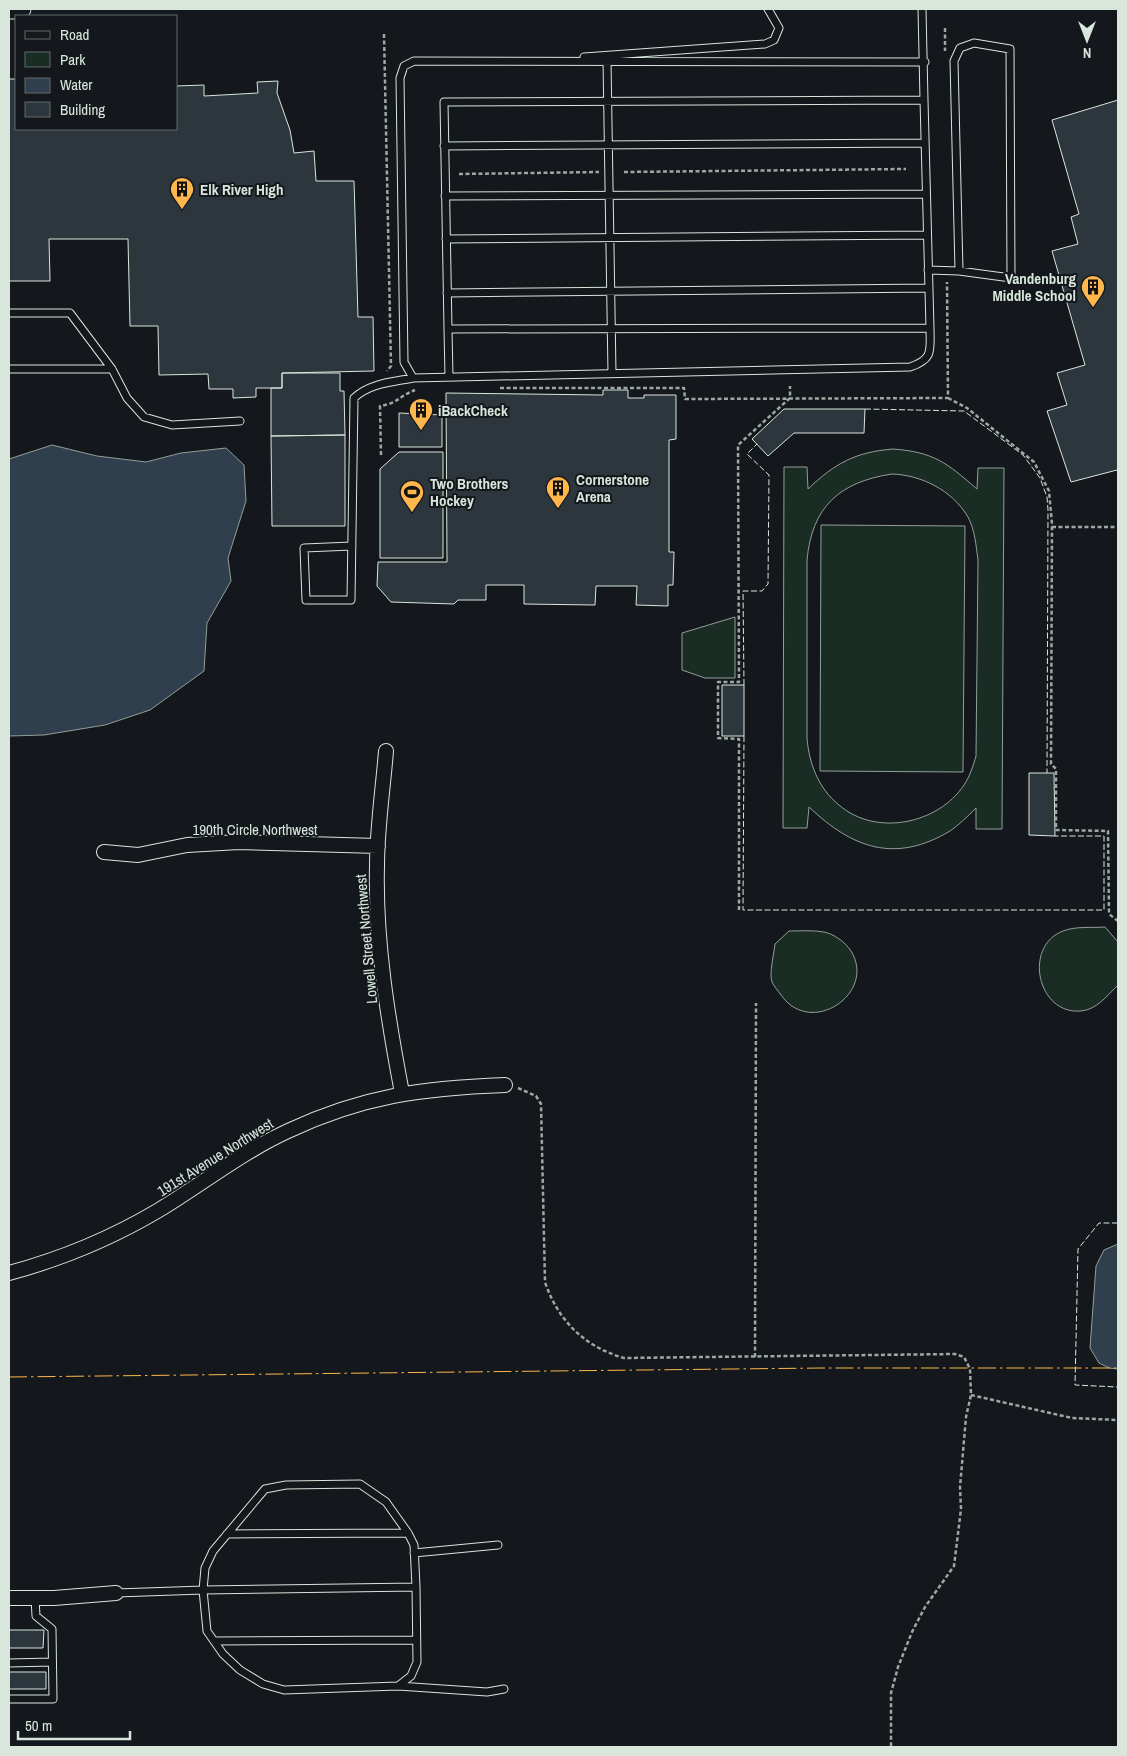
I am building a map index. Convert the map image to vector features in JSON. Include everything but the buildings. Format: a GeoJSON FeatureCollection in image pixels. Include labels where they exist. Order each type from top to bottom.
{"type":"FeatureCollection","features":[{"type":"Feature","properties":{"kind":"street"},"geometry":{"type":"LineString","coordinates":[[9,9],[21,9]]}},
{"type":"Feature","properties":{"kind":"street","name":"Lowell Street Northwest"},"geometry":{"type":"LineString","coordinates":[[386,752],[378,846],[377,890],[380,948],[393,1048],[402,1093]]}},
{"type":"Feature","properties":{"kind":"street","name":"190th Circle Northwest"},"geometry":{"type":"LineString","coordinates":[[104,852],[138,855],[187,846],[239,842],[378,846]]}},
{"type":"Feature","properties":{"kind":"street","name":"191st Avenue Northwest"},"geometry":{"type":"LineString","coordinates":[[9,1273],[82,1249],[133,1225],[240,1157],[288,1131],[346,1108],[402,1093],[446,1087],[505,1085]]}},
{"type":"Feature","properties":{"kind":"street"},"geometry":{"type":"LineString","coordinates":[[9,1598],[116,1593]]}},
{"type":"Feature","properties":{"kind":"lane"},"geometry":{"type":"LineString","coordinates":[[554,60],[606,54],[765,44],[774,40],[779,28],[768,9]]}},
{"type":"Feature","properties":{"kind":"lane"},"geometry":{"type":"LineString","coordinates":[[352,546],[304,548],[306,600],[351,600],[352,546],[354,398],[362,390],[413,378],[910,367],[924,363],[930,353],[930,328],[924,100],[925,62],[922,9]]}},
{"type":"Feature","properties":{"kind":"lane"},"geometry":{"type":"LineString","coordinates":[[928,270],[959,271],[1011,278],[1010,49],[974,43],[960,48],[954,61],[959,271]]}},
{"type":"Feature","properties":{"kind":"lane"},"geometry":{"type":"LineString","coordinates":[[607,60],[612,373]]}},
{"type":"Feature","properties":{"kind":"lane"},"geometry":{"type":"LineString","coordinates":[[413,378],[404,362],[400,78],[404,66],[414,61],[925,62]]}},
{"type":"Feature","properties":{"kind":"lane"},"geometry":{"type":"LineString","coordinates":[[448,377],[444,102],[924,100]]}},
{"type":"Feature","properties":{"kind":"lane"},"geometry":{"type":"LineString","coordinates":[[444,146],[925,143]]}},
{"type":"Feature","properties":{"kind":"lane"},"geometry":{"type":"LineString","coordinates":[[445,196],[926,194]]}},
{"type":"Feature","properties":{"kind":"lane"},"geometry":{"type":"LineString","coordinates":[[446,239],[927,235]]}},
{"type":"Feature","properties":{"kind":"lane"},"geometry":{"type":"LineString","coordinates":[[447,293],[928,288]]}},
{"type":"Feature","properties":{"kind":"lane"},"geometry":{"type":"LineString","coordinates":[[9,313],[70,313],[112,369],[127,398],[144,417],[172,425],[240,421]]}},
{"type":"Feature","properties":{"kind":"lane"},"geometry":{"type":"LineString","coordinates":[[448,329],[930,328]]}},
{"type":"Feature","properties":{"kind":"lane"},"geometry":{"type":"LineString","coordinates":[[9,369],[112,369]]}},
{"type":"Feature","properties":{"kind":"lane"},"geometry":{"type":"LineString","coordinates":[[398,1686],[411,1676],[417,1662],[414,1545],[408,1533],[386,1502],[360,1484],[286,1485],[265,1490],[226,1534],[213,1551],[205,1568],[203,1590],[207,1631],[223,1654],[240,1670],[263,1684],[284,1690],[398,1686],[487,1692],[504,1689]]}},
{"type":"Feature","properties":{"kind":"lane"},"geometry":{"type":"LineString","coordinates":[[226,1534],[408,1533]]}},
{"type":"Feature","properties":{"kind":"lane"},"geometry":{"type":"LineString","coordinates":[[414,1553],[498,1545]]}},
{"type":"Feature","properties":{"kind":"lane"},"geometry":{"type":"LineString","coordinates":[[116,1593],[416,1587]]}},
{"type":"Feature","properties":{"kind":"lane"},"geometry":{"type":"LineString","coordinates":[[9,1699],[52,1699],[52,1629],[36,1616],[35,1598]]}},
{"type":"Feature","properties":{"kind":"lane"},"geometry":{"type":"LineString","coordinates":[[214,1641],[416,1640]]}},
{"type":"Feature","properties":{"kind":"lane"},"geometry":{"type":"LineString","coordinates":[[9,1663],[52,1662]]}},
{"type":"Feature","properties":{"kind":"path"},"geometry":{"type":"LineString","coordinates":[[384,34],[391,366],[385,374]]}},
{"type":"Feature","properties":{"kind":"path"},"geometry":{"type":"LineString","coordinates":[[624,172],[906,169]]}},
{"type":"Feature","properties":{"kind":"path"},"geometry":{"type":"LineString","coordinates":[[459,174],[603,172]]}},
{"type":"Feature","properties":{"kind":"path"},"geometry":{"type":"LineString","coordinates":[[739,910],[740,739],[718,738],[718,682],[740,682],[738,445],[790,398],[790,386]]}},
{"type":"Feature","properties":{"kind":"path"},"geometry":{"type":"LineString","coordinates":[[948,398],[967,408],[1034,462],[1049,491],[1052,527],[1051,764],[1056,770],[1056,830],[1108,831],[1109,914],[1118,921]]}},
{"type":"Feature","properties":{"kind":"path"},"geometry":{"type":"LineString","coordinates":[[1052,527],[1118,527]]}},
{"type":"Feature","properties":{"kind":"path"},"geometry":{"type":"LineString","coordinates":[[755,1357],[756,1003]]}},
{"type":"Feature","properties":{"kind":"path"},"geometry":{"type":"LineString","coordinates":[[505,1085],[523,1089],[536,1096],[541,1104],[545,1282],[551,1302],[564,1321],[586,1342],[609,1354],[624,1358],[955,1354],[964,1357],[970,1370],[971,1396],[966,1417],[960,1487],[961,1510],[954,1566],[925,1607],[912,1632],[898,1667],[891,1693],[891,1747]]}},
{"type":"Feature","properties":{"kind":"path"},"geometry":{"type":"LineString","coordinates":[[971,1396],[1072,1418],[1118,1420]]}},
{"type":"Feature","properties":{"kind":"green space"},"geometry":{"type":"Polygon","coordinates":[[[893,449],[930,456],[957,472],[977,489],[978,468],[1004,468],[1002,829],[976,829],[976,808],[953,829],[930,841],[911,847],[893,849],[875,847],[841,833],[809,807],[807,828],[783,828],[784,467],[807,467],[808,489],[827,472],[847,460],[893,449]],[[892,474],[857,483],[832,500],[822,512],[815,525],[807,560],[807,738],[812,766],[825,791],[839,805],[854,815],[870,821],[888,823],[906,822],[923,817],[939,809],[953,798],[964,785],[970,775],[976,756],[978,560],[974,533],[968,517],[961,507],[945,492],[925,481],[892,474]]]}},
{"type":"Feature","properties":{"kind":"green space"},"geometry":{"type":"Polygon","coordinates":[[[821,525],[965,526],[963,772],[820,771],[821,525]]]}},
{"type":"Feature","properties":{"kind":"green space"},"geometry":{"type":"Polygon","coordinates":[[[735,617],[735,678],[705,678],[682,670],[682,633],[735,617]]]}},
{"type":"Feature","properties":{"kind":"green space"},"geometry":{"type":"Polygon","coordinates":[[[1105,927],[1118,942],[1118,985],[1092,1008],[1081,1011],[1066,1009],[1054,1002],[1045,991],[1040,978],[1043,950],[1050,939],[1068,929],[1105,927]]]}},
{"type":"Feature","properties":{"kind":"green space"},"geometry":{"type":"Polygon","coordinates":[[[789,931],[828,933],[839,939],[851,951],[857,967],[855,982],[848,995],[837,1005],[823,1011],[808,1012],[794,1007],[781,995],[772,982],[771,974],[775,944],[789,931]]]}},
{"type":"Feature","properties":{"kind":"water"},"geometry":{"type":"Polygon","coordinates":[[[52,445],[97,456],[146,462],[181,453],[226,448],[244,465],[246,501],[228,558],[231,581],[207,623],[204,671],[150,710],[105,725],[44,735],[9,736],[9,459],[52,445]]]}},
{"type":"Feature","properties":{"kind":"water"},"geometry":{"type":"Polygon","coordinates":[[[1118,1244],[1118,1369],[1109,1368],[1099,1363],[1090,1348],[1096,1266],[1104,1250],[1118,1244]]]}},
{"type":"Feature","properties":{"kind":"fence"},"geometry":{"type":"LineString","coordinates":[[865,409],[964,411],[1023,455],[1040,478],[1047,497],[1048,510],[1047,773]]}},
{"type":"Feature","properties":{"kind":"fence"},"geometry":{"type":"LineString","coordinates":[[744,685],[743,591],[762,591],[768,584],[769,475],[747,454],[757,444]]}},
{"type":"Feature","properties":{"kind":"fence"},"geometry":{"type":"LineString","coordinates":[[744,736],[743,910],[1104,910],[1104,836],[1055,836]]}},
{"type":"Feature","properties":{"kind":"fence"},"geometry":{"type":"LineString","coordinates":[[1118,1223],[1099,1223],[1078,1249],[1075,1385],[1118,1387]]}},
{"type":"Feature","properties":{"kind":"power"},"geometry":{"type":"LineString","coordinates":[[9,1377],[823,1368],[1118,1368]]}},
{"type":"Feature","properties":{"kind":"place","name":"Elk River High"},"geometry":{"type":"Point","coordinates":[182,210]}},
{"type":"Feature","properties":{"kind":"place","name":"Vandenburg Middle School"},"geometry":{"type":"Point","coordinates":[1093,308]}},
{"type":"Feature","properties":{"kind":"place","name":"iBackCheck"},"geometry":{"type":"Point","coordinates":[421,431]}},
{"type":"Feature","properties":{"kind":"place","name":"Cornerstone Arena"},"geometry":{"type":"Point","coordinates":[558,509]}},
{"type":"Feature","properties":{"kind":"place","name":"Two Brothers Hockey"},"geometry":{"type":"Point","coordinates":[412,513]}}]}
